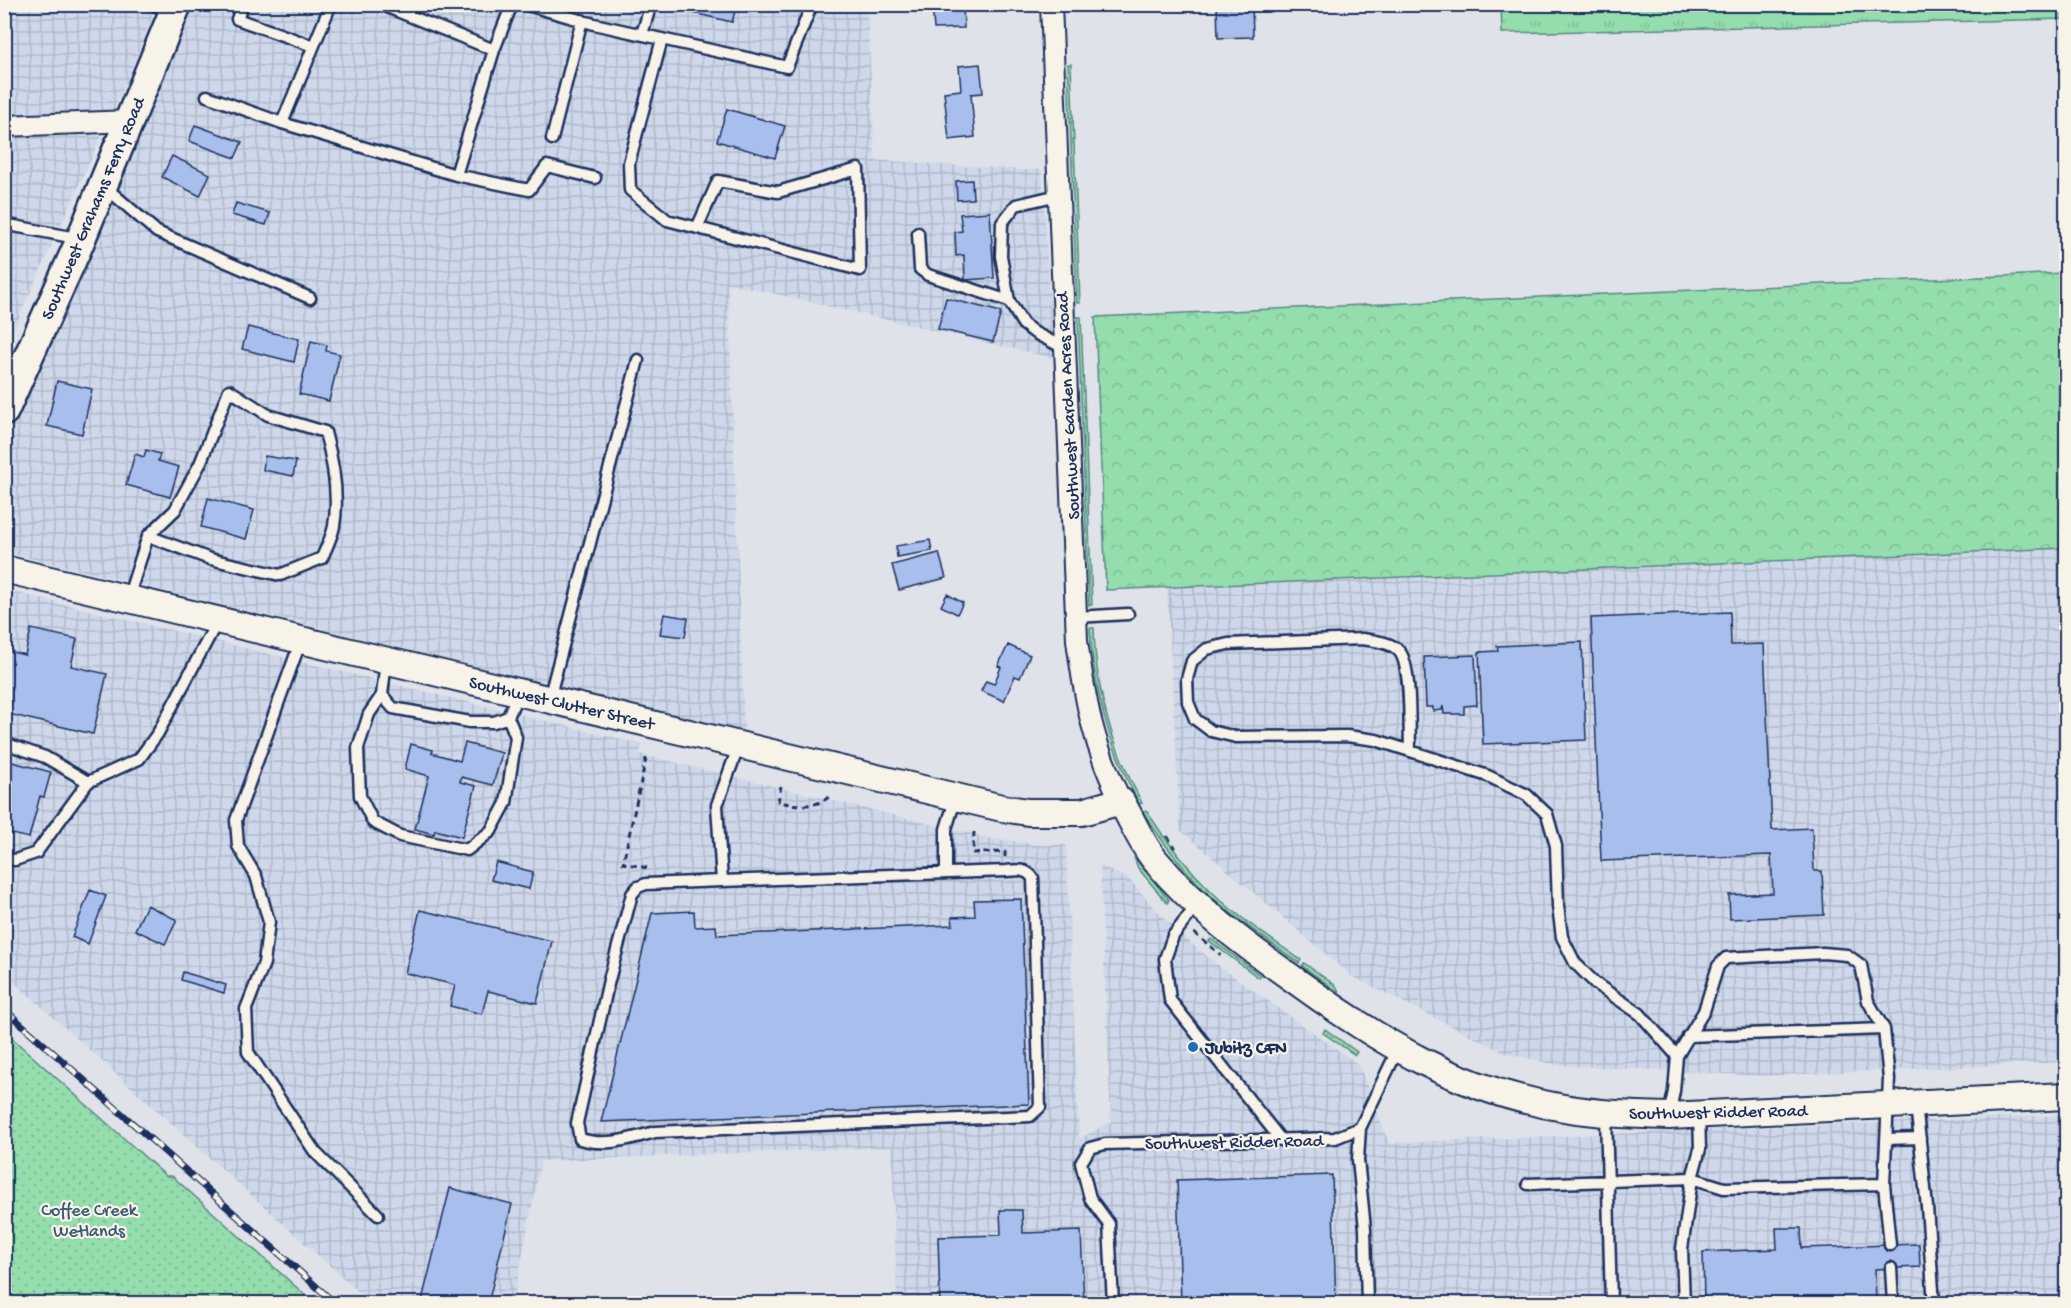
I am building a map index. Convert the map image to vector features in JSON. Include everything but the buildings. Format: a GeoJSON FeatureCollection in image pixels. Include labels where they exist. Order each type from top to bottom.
{"type":"FeatureCollection","features":[{"type":"Feature","properties":{"kind":"main road","name":"Southwest Grahams Ferry Road"},"geometry":{"type":"LineString","coordinates":[[4,411],[81,239],[130,121],[168,8]]}},
{"type":"Feature","properties":{"kind":"street","name":"Southwest Garden Acres Road"},"geometry":{"type":"LineString","coordinates":[[1051,4],[1076,616],[1084,697],[1097,746],[1121,801]]}},
{"type":"Feature","properties":{"kind":"street"},"geometry":{"type":"LineString","coordinates":[[4,126],[130,121]]}},
{"type":"Feature","properties":{"kind":"street","name":"Southwest Clutter Street"},"geometry":{"type":"LineString","coordinates":[[4,569],[1002,808],[1028,812],[1082,812],[1121,801]]}},
{"type":"Feature","properties":{"kind":"street","name":"Southwest Ridder Road"},"geometry":{"type":"LineString","coordinates":[[1121,801],[1153,858],[1197,905],[1252,950],[1345,1017],[1398,1049],[1454,1077],[1500,1093],[1545,1104],[1606,1113],[1668,1116],[2067,1096]]}},
{"type":"Feature","properties":{"kind":"lane"},"geometry":{"type":"LineString","coordinates":[[243,4],[237,19],[314,46]]}},
{"type":"Feature","properties":{"kind":"lane"},"geometry":{"type":"LineString","coordinates":[[282,123],[331,4]]}},
{"type":"Feature","properties":{"kind":"lane"},"geometry":{"type":"LineString","coordinates":[[380,4],[494,50]]}},
{"type":"Feature","properties":{"kind":"lane"},"geometry":{"type":"LineString","coordinates":[[456,175],[494,50],[512,4]]}},
{"type":"Feature","properties":{"kind":"lane"},"geometry":{"type":"LineString","coordinates":[[524,4],[582,20],[787,67],[812,4]]}},
{"type":"Feature","properties":{"kind":"lane"},"geometry":{"type":"LineString","coordinates":[[642,34],[651,4]]}},
{"type":"Feature","properties":{"kind":"lane"},"geometry":{"type":"LineString","coordinates":[[552,139],[582,20]]}},
{"type":"Feature","properties":{"kind":"lane"},"geometry":{"type":"LineString","coordinates":[[662,39],[629,163],[630,190],[667,220],[697,228],[860,270],[858,169],[778,192],[718,181],[697,228]]}},
{"type":"Feature","properties":{"kind":"lane"},"geometry":{"type":"LineString","coordinates":[[207,96],[282,123],[456,175],[529,190],[547,166],[595,178]]}},
{"type":"Feature","properties":{"kind":"lane"},"geometry":{"type":"LineString","coordinates":[[103,186],[157,232],[310,298]]}},
{"type":"Feature","properties":{"kind":"lane"},"geometry":{"type":"LineString","coordinates":[[1058,195],[1016,205],[1002,223],[1001,256],[1009,301],[1023,324],[1064,348]]}},
{"type":"Feature","properties":{"kind":"lane"},"geometry":{"type":"LineString","coordinates":[[4,224],[81,239]]}},
{"type":"Feature","properties":{"kind":"lane"},"geometry":{"type":"LineString","coordinates":[[918,232],[920,269],[928,275],[1009,301]]}},
{"type":"Feature","properties":{"kind":"lane"},"geometry":{"type":"LineString","coordinates":[[549,699],[638,360]]}},
{"type":"Feature","properties":{"kind":"lane"},"geometry":{"type":"LineString","coordinates":[[128,598],[148,536],[175,510],[180,501],[200,464],[229,390],[268,415],[325,432],[332,457],[335,495],[334,527],[322,558],[280,575],[210,559],[148,536]]}},
{"type":"Feature","properties":{"kind":"lane"},"geometry":{"type":"LineString","coordinates":[[1076,616],[1128,614]]}},
{"type":"Feature","properties":{"kind":"lane"},"geometry":{"type":"LineString","coordinates":[[4,859],[15,860],[36,853],[88,782],[139,759],[158,733],[219,620]]}},
{"type":"Feature","properties":{"kind":"lane"},"geometry":{"type":"LineString","coordinates":[[1410,749],[1407,666],[1399,650],[1384,643],[1363,639],[1228,644],[1207,649],[1192,661],[1187,679],[1188,702],[1195,719],[1211,731],[1236,737],[1347,736],[1376,740],[1410,749],[1488,776],[1527,795],[1547,814],[1556,846],[1557,906],[1562,937],[1575,963],[1596,984],[1640,1014],[1677,1056]]}},
{"type":"Feature","properties":{"kind":"lane"},"geometry":{"type":"LineString","coordinates":[[301,640],[236,820],[238,846],[256,876],[269,922],[264,963],[246,1009],[248,1052],[315,1152],[378,1215]]}},
{"type":"Feature","properties":{"kind":"lane"},"geometry":{"type":"LineString","coordinates":[[386,661],[382,695],[369,714],[358,748],[360,796],[373,822],[400,836],[467,850],[491,831],[506,802],[516,737],[508,717],[518,692]]}},
{"type":"Feature","properties":{"kind":"lane"},"geometry":{"type":"LineString","coordinates":[[382,695],[393,708],[470,722],[494,723],[508,717]]}},
{"type":"Feature","properties":{"kind":"lane"},"geometry":{"type":"LineString","coordinates":[[4,743],[45,757],[88,782]]}},
{"type":"Feature","properties":{"kind":"lane"},"geometry":{"type":"LineString","coordinates":[[722,881],[717,805],[739,745]]}},
{"type":"Feature","properties":{"kind":"lane"},"geometry":{"type":"LineString","coordinates":[[946,872],[946,829],[956,797]]}},
{"type":"Feature","properties":{"kind":"lane"},"geometry":{"type":"LineString","coordinates":[[1022,870],[1029,873],[1033,878],[1040,1107],[1030,1116],[655,1132],[620,1142],[589,1142],[580,1139],[577,1123],[609,980],[632,894],[638,887],[652,884],[722,881],[1022,870]]}},
{"type":"Feature","properties":{"kind":"lane"},"geometry":{"type":"LineString","coordinates":[[1197,905],[1173,936],[1165,959],[1170,1000],[1281,1140]]}},
{"type":"Feature","properties":{"kind":"lane"},"geometry":{"type":"LineString","coordinates":[[1668,1116],[1674,1091],[1677,1056],[1704,1011],[1718,966],[1726,958],[1823,953],[1847,955],[1861,965],[1868,1000],[1884,1029],[1889,1079],[1884,1184],[1890,1245]]}},
{"type":"Feature","properties":{"kind":"lane"},"geometry":{"type":"LineString","coordinates":[[1688,1036],[1884,1029]]}},
{"type":"Feature","properties":{"kind":"lane"},"geometry":{"type":"LineString","coordinates":[[1367,1304],[1365,1229],[1358,1160],[1360,1128],[1398,1049]]}},
{"type":"Feature","properties":{"kind":"lane"},"geometry":{"type":"LineString","coordinates":[[1916,1104],[1934,1304]]}},
{"type":"Feature","properties":{"kind":"lane"},"geometry":{"type":"LineString","coordinates":[[1606,1113],[1611,1304]]}},
{"type":"Feature","properties":{"kind":"lane"},"geometry":{"type":"LineString","coordinates":[[1684,1304],[1682,1249],[1692,1179],[1700,1149],[1699,1114]]}},
{"type":"Feature","properties":{"kind":"lane","name":"Southwest Ridder Road"},"geometry":{"type":"LineString","coordinates":[[1113,1304],[1109,1224],[1090,1198],[1081,1163],[1090,1148],[1106,1144],[1335,1138],[1360,1128]]}},
{"type":"Feature","properties":{"kind":"lane"},"geometry":{"type":"LineString","coordinates":[[1886,1139],[1920,1138]]}},
{"type":"Feature","properties":{"kind":"lane"},"geometry":{"type":"LineString","coordinates":[[1528,1184],[1692,1179],[1724,1188],[1884,1184]]}},
{"type":"Feature","properties":{"kind":"lane"},"geometry":{"type":"LineString","coordinates":[[1891,1268],[1893,1304]]}},
{"type":"Feature","properties":{"kind":"path"},"geometry":{"type":"LineString","coordinates":[[647,754],[623,863],[651,868],[652,884]]}},
{"type":"Feature","properties":{"kind":"path"},"geometry":{"type":"LineString","coordinates":[[781,786],[778,802],[809,805],[822,802],[829,797]]}},
{"type":"Feature","properties":{"kind":"path"},"geometry":{"type":"LineString","coordinates":[[974,832],[973,853],[1005,852],[1006,871]]}},
{"type":"Feature","properties":{"kind":"path"},"geometry":{"type":"LineString","coordinates":[[1165,834],[1176,849]]}},
{"type":"Feature","properties":{"kind":"shaded area"},"geometry":{"type":"Polygon","coordinates":[[[5,5],[157,5],[128,78],[5,348],[5,5]]]}},
{"type":"Feature","properties":{"kind":"shaded area"},"geometry":{"type":"Polygon","coordinates":[[[195,5],[867,5],[875,160],[1025,170],[1042,169],[1053,358],[728,283],[744,731],[5,552],[5,442],[143,131],[195,5]]]}},
{"type":"Feature","properties":{"kind":"shaded area"},"geometry":{"type":"Polygon","coordinates":[[[2066,548],[2066,1062],[1762,1076],[1556,1065],[1505,1053],[1351,976],[1180,830],[1167,588],[2066,548]]]}},
{"type":"Feature","properties":{"kind":"shaded area"},"geometry":{"type":"Polygon","coordinates":[[[5,590],[642,744],[640,754],[989,838],[1041,845],[1066,845],[1079,1139],[1111,1122],[1100,865],[1129,879],[1186,939],[1219,966],[1359,1065],[1389,1143],[2066,1115],[2066,1303],[897,1303],[892,1147],[541,1161],[513,1303],[371,1303],[5,974],[5,590]]]}},
{"type":"Feature","properties":{"kind":"green space"},"geometry":{"type":"Polygon","coordinates":[[[2066,4],[2066,19],[1502,33],[1501,5],[2066,4]]]}},
{"type":"Feature","properties":{"kind":"green space"},"geometry":{"type":"Polygon","coordinates":[[[1068,64],[1071,64],[1080,303],[1077,303],[1068,64]]]}},
{"type":"Feature","properties":{"kind":"green space"},"geometry":{"type":"Polygon","coordinates":[[[2066,273],[2066,548],[1106,590],[1095,317],[2066,273]]]}},
{"type":"Feature","properties":{"kind":"green space"},"geometry":{"type":"Polygon","coordinates":[[[1078,317],[1081,317],[1092,605],[1089,605],[1078,317]]]}},
{"type":"Feature","properties":{"kind":"green space"},"geometry":{"type":"Polygon","coordinates":[[[1090,628],[1094,628],[1098,674],[1107,718],[1122,761],[1142,803],[1139,804],[1120,762],[1105,719],[1095,675],[1090,628]]]}},
{"type":"Feature","properties":{"kind":"green space"},"geometry":{"type":"Polygon","coordinates":[[[1146,810],[1177,853],[1203,883],[1244,920],[1301,960],[1299,963],[1255,932],[1203,888],[1167,846],[1143,812],[1146,810]]]}},
{"type":"Feature","properties":{"kind":"green space"},"geometry":{"type":"Polygon","coordinates":[[[1134,857],[1169,900],[1167,903],[1138,868],[1134,857]]]}},
{"type":"Feature","properties":{"kind":"green space"},"geometry":{"type":"Polygon","coordinates":[[[1211,939],[1261,976],[1259,978],[1209,941],[1211,939]]]}},
{"type":"Feature","properties":{"kind":"green space"},"geometry":{"type":"Polygon","coordinates":[[[1304,963],[1336,986],[1340,993],[1302,966],[1304,963]]]}},
{"type":"Feature","properties":{"kind":"green space"},"geometry":{"type":"Polygon","coordinates":[[[1325,1029],[1357,1052],[1355,1055],[1323,1033],[1325,1029]]]}},
{"type":"Feature","properties":{"kind":"green space","name":"Coffee Creek Wetlands"},"geometry":{"type":"Polygon","coordinates":[[[4,1031],[166,1176],[172,1176],[314,1303],[5,1303],[4,1031]]]}},
{"type":"Feature","properties":{"kind":"railway"},"geometry":{"type":"LineString","coordinates":[[4,1009],[336,1304]]}},
{"type":"Feature","properties":{"kind":"place","name":"Jubitz CFN"},"geometry":{"type":"Point","coordinates":[1193,1047]}}]}
